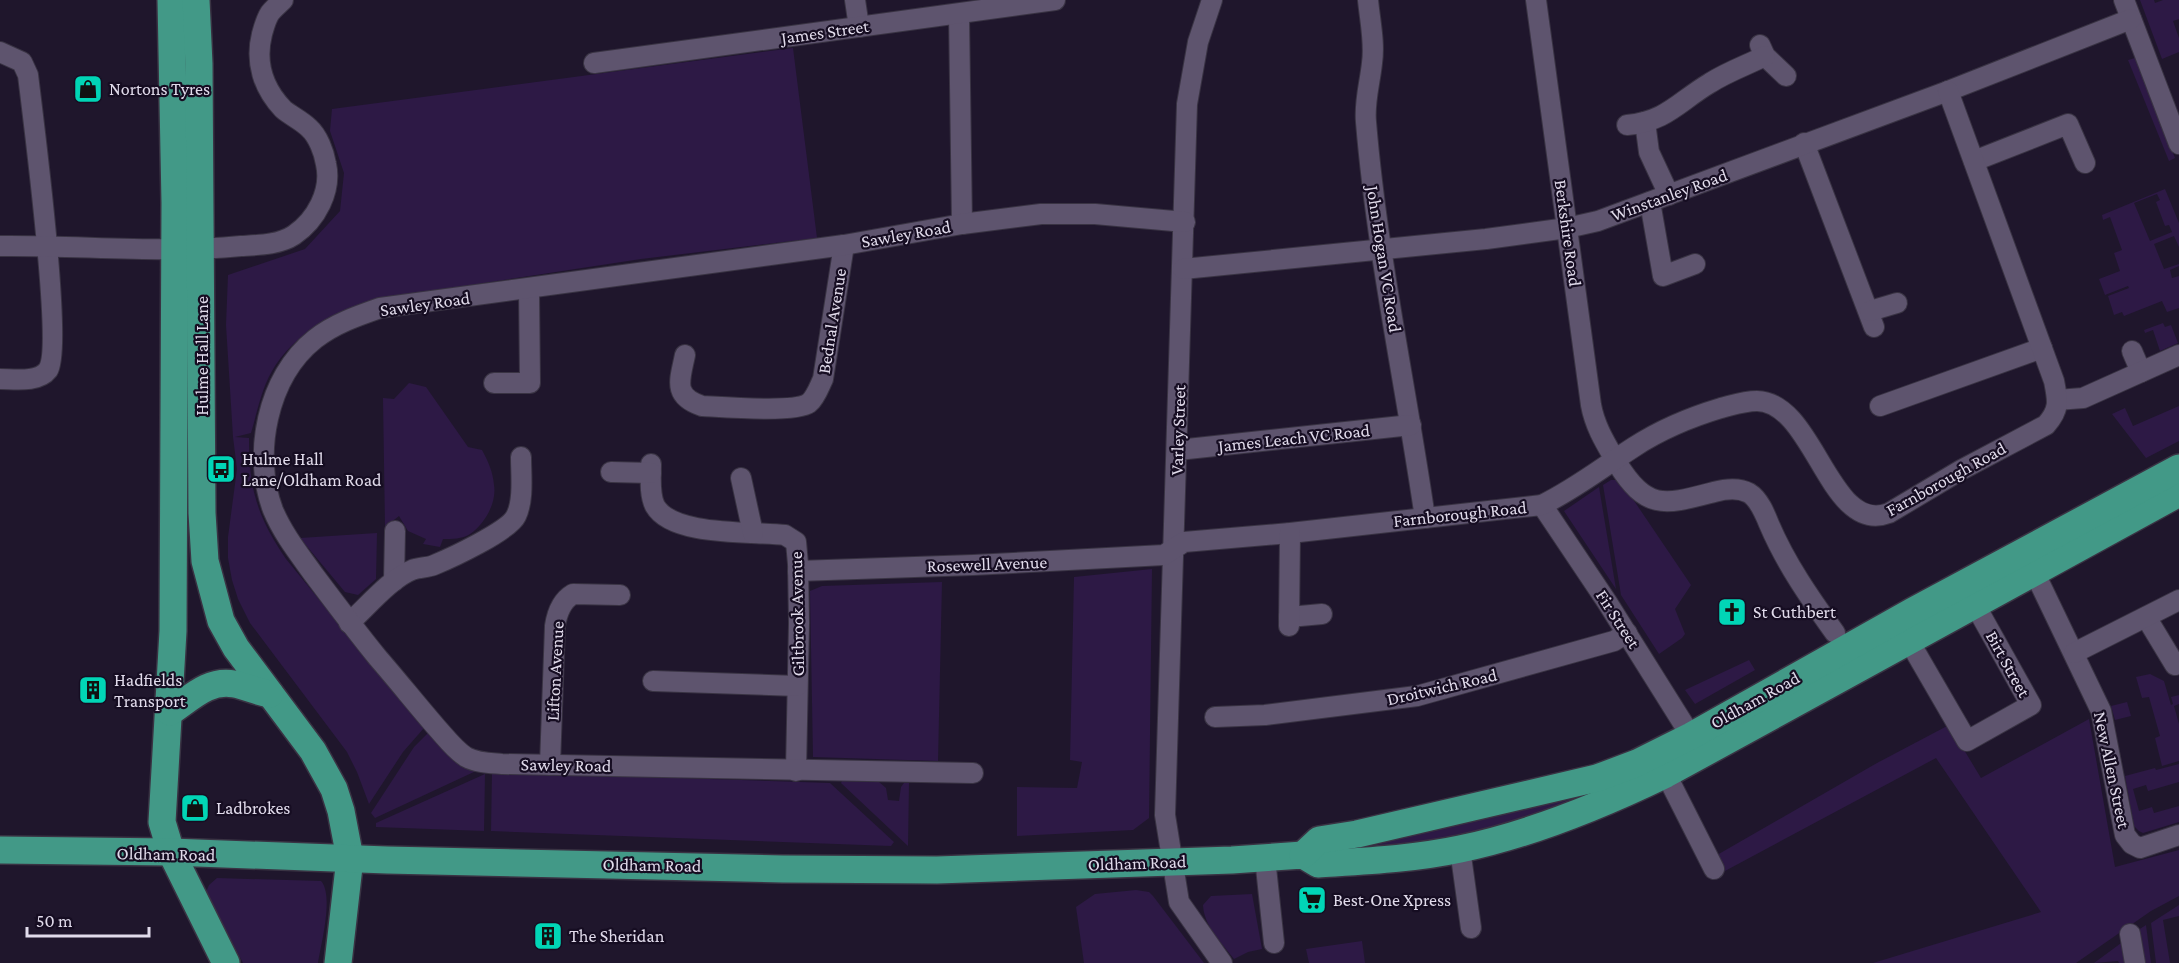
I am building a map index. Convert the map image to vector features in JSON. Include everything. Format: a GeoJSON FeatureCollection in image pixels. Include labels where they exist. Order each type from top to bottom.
{"type":"FeatureCollection","features":[{"type":"Feature","properties":{"kind":"highway","name":"Hulme Hall Lane"},"geometry":{"type":"LineString","coordinates":[[171,0],[174,250],[173,631],[162,822],[171,852],[226,963]]}},
{"type":"Feature","properties":{"kind":"highway","name":"Hulme Hall Lane"},"geometry":{"type":"LineString","coordinates":[[196,0],[201,250],[201,513],[205,561],[221,621],[236,648],[313,751],[325,771],[341,811],[350,858],[338,963]]}},
{"type":"Feature","properties":{"kind":"highway","name":"Oldham Road"},"geometry":{"type":"LineString","coordinates":[[1303,855],[1319,840],[1357,834],[1597,778],[1637,763],[2030,561],[2179,468]]}},
{"type":"Feature","properties":{"kind":"highway","name":"Oldham Road"},"geometry":{"type":"LineString","coordinates":[[2030,561],[2179,493]]}},
{"type":"Feature","properties":{"kind":"highway","name":"Oldham Road"},"geometry":{"type":"LineString","coordinates":[[0,850],[937,870],[1303,855],[1318,864],[1390,859],[1460,849],[1500,839],[1587,811],[1666,774],[1909,641],[1969,594]]}},
{"type":"Feature","properties":{"kind":"highway"},"geometry":{"type":"LineString","coordinates":[[170,711],[201,690],[219,683],[270,694]]}},
{"type":"Feature","properties":{"kind":"street"},"geometry":{"type":"LineString","coordinates":[[0,246],[47,245],[201,250],[271,243],[293,236],[310,220],[320,206],[326,188],[327,165],[320,143],[310,129],[284,109],[266,86],[259,64],[259,47],[264,26],[270,14],[283,0]]}},
{"type":"Feature","properties":{"kind":"street"},"geometry":{"type":"LineString","coordinates":[[855,0],[859,27]]}},
{"type":"Feature","properties":{"kind":"street","name":"James Street"},"geometry":{"type":"LineString","coordinates":[[594,63],[1056,0]]}},
{"type":"Feature","properties":{"kind":"street","name":"Varley Street"},"geometry":{"type":"LineString","coordinates":[[1212,0],[1198,42],[1189,85],[1165,824],[1179,902],[1222,963]]}},
{"type":"Feature","properties":{"kind":"street","name":"John Hogan VC Road"},"geometry":{"type":"LineString","coordinates":[[1368,0],[1373,47],[1365,119],[1381,250],[1425,518]]}},
{"type":"Feature","properties":{"kind":"street","name":"Berkshire Road"},"geometry":{"type":"LineString","coordinates":[[1536,0],[1594,420],[1615,460],[1634,486],[1650,499],[1659,502],[1685,499],[1726,489],[1742,491],[1754,497],[1792,572],[1831,628]]}},
{"type":"Feature","properties":{"kind":"street"},"geometry":{"type":"LineString","coordinates":[[2124,0],[2179,144]]}},
{"type":"Feature","properties":{"kind":"street"},"geometry":{"type":"LineString","coordinates":[[959,14],[962,224]]}},
{"type":"Feature","properties":{"kind":"street","name":"Winstanley Road"},"geometry":{"type":"LineString","coordinates":[[1183,269],[1486,239],[1567,228],[1611,217],[1948,91],[2131,19]]}},
{"type":"Feature","properties":{"kind":"street"},"geometry":{"type":"LineString","coordinates":[[1695,264],[1663,276],[1660,199],[1649,152],[1636,124],[1669,113],[1707,84],[1762,51],[1786,76]]}},
{"type":"Feature","properties":{"kind":"street"},"geometry":{"type":"LineString","coordinates":[[0,52],[22,62],[28,75],[47,245],[52,347],[49,368],[39,377],[0,379]]}},
{"type":"Feature","properties":{"kind":"street"},"geometry":{"type":"LineString","coordinates":[[1948,91],[2054,381],[2057,400],[2084,398],[2179,355]]}},
{"type":"Feature","properties":{"kind":"street"},"geometry":{"type":"LineString","coordinates":[[1974,161],[2068,124],[2085,163]]}},
{"type":"Feature","properties":{"kind":"street"},"geometry":{"type":"LineString","coordinates":[[1804,143],[1872,319],[1897,303]]}},
{"type":"Feature","properties":{"kind":"street","name":"Sawley Road"},"geometry":{"type":"LineString","coordinates":[[973,773],[550,765],[489,763],[466,757],[439,730],[349,623],[287,539],[273,511],[266,486],[262,456],[267,419],[277,393],[291,365],[312,341],[340,323],[380,308],[844,245],[1034,214],[1073,213],[1185,222]]}},
{"type":"Feature","properties":{"kind":"street","name":"Bednal Avenue"},"geometry":{"type":"LineString","coordinates":[[685,355],[680,388],[691,402],[702,406],[776,408],[808,404],[817,394],[823,379],[844,245]]}},
{"type":"Feature","properties":{"kind":"street"},"geometry":{"type":"LineString","coordinates":[[494,383],[530,383],[529,289]]}},
{"type":"Feature","properties":{"kind":"street"},"geometry":{"type":"LineString","coordinates":[[1880,406],[2042,348]]}},
{"type":"Feature","properties":{"kind":"street"},"geometry":{"type":"LineString","coordinates":[[2132,351],[2140,372]]}},
{"type":"Feature","properties":{"kind":"street","name":"Farnborough Road"},"geometry":{"type":"LineString","coordinates":[[1174,549],[1184,542],[1290,534],[1542,505],[1561,496],[1654,436],[1701,415],[1738,404],[1763,402],[1779,408],[1786,414],[1853,507],[1867,515],[1882,515],[2046,425],[2055,414],[2057,400]]}},
{"type":"Feature","properties":{"kind":"street","name":"James Leach VC Road"},"geometry":{"type":"LineString","coordinates":[[1178,450],[1411,425]]}},
{"type":"Feature","properties":{"kind":"street"},"geometry":{"type":"LineString","coordinates":[[349,623],[394,581],[412,570],[432,566],[494,536],[512,523],[520,501],[521,457]]}},
{"type":"Feature","properties":{"kind":"street","name":"Giltbrook Avenue"},"geometry":{"type":"LineString","coordinates":[[611,472],[651,468],[651,486],[655,505],[666,518],[678,523],[776,534],[792,538],[796,542],[798,552],[796,771]]}},
{"type":"Feature","properties":{"kind":"street"},"geometry":{"type":"LineString","coordinates":[[741,478],[753,533]]}},
{"type":"Feature","properties":{"kind":"street","name":"Fir Street"},"geometry":{"type":"LineString","coordinates":[[1542,505],[1627,633],[1691,736]]}},
{"type":"Feature","properties":{"kind":"street"},"geometry":{"type":"LineString","coordinates":[[394,581],[395,531]]}},
{"type":"Feature","properties":{"kind":"street"},"geometry":{"type":"LineString","coordinates":[[1290,534],[1289,621],[1323,613]]}},
{"type":"Feature","properties":{"kind":"street","name":"Rosewell Avenue"},"geometry":{"type":"LineString","coordinates":[[798,571],[1066,561],[1164,555],[1174,549]]}},
{"type":"Feature","properties":{"kind":"street","name":"New Allen Street"},"geometry":{"type":"LineString","coordinates":[[2030,561],[2101,711],[2125,835],[2132,844],[2140,848],[2179,835]]}},
{"type":"Feature","properties":{"kind":"street","name":"Lifton Avenue"},"geometry":{"type":"LineString","coordinates":[[550,765],[555,626],[558,612],[568,597],[573,594],[620,596]]}},
{"type":"Feature","properties":{"kind":"street","name":"Birt Street"},"geometry":{"type":"LineString","coordinates":[[1909,641],[1967,741],[2031,705],[1969,594]]}},
{"type":"Feature","properties":{"kind":"street"},"geometry":{"type":"LineString","coordinates":[[2074,652],[2179,600]]}},
{"type":"Feature","properties":{"kind":"street"},"geometry":{"type":"LineString","coordinates":[[2146,617],[2175,665]]}},
{"type":"Feature","properties":{"kind":"street","name":"Droitwich Road"},"geometry":{"type":"LineString","coordinates":[[1215,717],[1264,715],[1417,696],[1614,641],[1627,633]]}},
{"type":"Feature","properties":{"kind":"street"},"geometry":{"type":"LineString","coordinates":[[653,681],[797,686]]}},
{"type":"Feature","properties":{"kind":"street"},"geometry":{"type":"LineString","coordinates":[[1666,774],[1714,869]]}},
{"type":"Feature","properties":{"kind":"street"},"geometry":{"type":"LineString","coordinates":[[1460,849],[1471,928]]}},
{"type":"Feature","properties":{"kind":"street"},"geometry":{"type":"LineString","coordinates":[[1265,858],[1274,942]]}},
{"type":"Feature","properties":{"kind":"street"},"geometry":{"type":"LineString","coordinates":[[2130,934],[2134,963]]}},
{"type":"Feature","properties":{"kind":"shaded area"},"geometry":{"type":"Polygon","coordinates":[[[2140,0],[2154,0],[2155,3],[2163,0],[2179,0],[2179,19],[2173,21],[2179,38],[2179,52],[2162,59],[2140,0]]]}},
{"type":"Feature","properties":{"kind":"shaded area"},"geometry":{"type":"Polygon","coordinates":[[[793,48],[817,238],[641,259],[373,300],[330,319],[303,336],[281,358],[268,378],[251,433],[235,437],[249,438],[253,488],[262,516],[286,559],[424,728],[403,752],[369,804],[347,752],[250,623],[238,599],[232,580],[228,558],[228,537],[237,469],[226,325],[228,275],[305,249],[340,211],[344,173],[330,131],[332,109],[793,48]]]}},
{"type":"Feature","properties":{"kind":"shaded area"},"geometry":{"type":"Polygon","coordinates":[[[2135,58],[2175,158],[2169,161],[2128,60],[2135,58]]]}},
{"type":"Feature","properties":{"kind":"shaded area"},"geometry":{"type":"Polygon","coordinates":[[[2165,189],[2179,223],[2179,247],[2174,236],[2154,244],[2164,269],[2179,264],[2170,270],[2172,278],[2179,276],[2179,308],[2167,312],[2162,301],[2124,316],[2122,312],[2114,315],[2108,296],[2129,288],[2128,286],[2105,295],[2099,279],[2120,271],[2114,253],[2122,250],[2110,217],[2103,220],[2102,215],[2165,189]],[[2157,194],[2134,203],[2150,241],[2172,232],[2169,225],[2165,226],[2156,202],[2160,200],[2157,194]]]}},
{"type":"Feature","properties":{"kind":"shaded area"},"geometry":{"type":"Polygon","coordinates":[[[2163,323],[2165,327],[2171,325],[2178,343],[2160,351],[2153,330],[2145,333],[2144,330],[2163,323]]]}},
{"type":"Feature","properties":{"kind":"shaded area"},"geometry":{"type":"Polygon","coordinates":[[[409,383],[426,387],[468,447],[482,450],[493,480],[494,498],[481,525],[467,536],[443,539],[440,547],[423,544],[426,539],[408,531],[399,516],[385,527],[383,398],[394,399],[409,383]]]}},
{"type":"Feature","properties":{"kind":"shaded area"},"geometry":{"type":"Polygon","coordinates":[[[2179,406],[2179,441],[2146,458],[2112,414],[2125,408],[2133,426],[2179,406]]]}},
{"type":"Feature","properties":{"kind":"shaded area"},"geometry":{"type":"Polygon","coordinates":[[[1611,480],[1622,483],[1691,585],[1675,609],[1685,634],[1659,654],[1621,595],[1603,485],[1611,480]]]}},
{"type":"Feature","properties":{"kind":"shaded area"},"geometry":{"type":"Polygon","coordinates":[[[1599,487],[1616,589],[1564,511],[1599,487]]]}},
{"type":"Feature","properties":{"kind":"shaded area"},"geometry":{"type":"Polygon","coordinates":[[[377,533],[376,579],[358,595],[345,592],[300,538],[377,533]]]}},
{"type":"Feature","properties":{"kind":"shaded area"},"geometry":{"type":"Polygon","coordinates":[[[1152,569],[1149,818],[1133,830],[1017,836],[1017,787],[1077,788],[1082,762],[1070,760],[1074,577],[1152,569]]]}},
{"type":"Feature","properties":{"kind":"shaded area"},"geometry":{"type":"Polygon","coordinates":[[[942,582],[938,761],[813,757],[810,591],[822,586],[942,582]]]}},
{"type":"Feature","properties":{"kind":"shaded area"},"geometry":{"type":"Polygon","coordinates":[[[1749,660],[1755,670],[1695,704],[1685,690],[1749,660]]]}},
{"type":"Feature","properties":{"kind":"shaded area"},"geometry":{"type":"Polygon","coordinates":[[[2150,674],[2164,681],[2171,705],[2173,704],[2171,697],[2179,695],[2179,704],[2174,706],[2179,724],[2179,761],[2162,766],[2155,738],[2160,736],[2149,697],[2142,698],[2136,677],[2150,674]]]}},
{"type":"Feature","properties":{"kind":"shaded area"},"geometry":{"type":"Polygon","coordinates":[[[2127,702],[2131,716],[2115,720],[2111,706],[2127,702]]]}},
{"type":"Feature","properties":{"kind":"shaded area"},"geometry":{"type":"Polygon","coordinates":[[[2089,719],[2115,867],[2179,850],[2179,896],[2151,911],[2076,963],[1873,963],[2041,912],[1936,758],[1725,871],[1717,855],[1877,763],[1949,725],[1981,778],[2089,719]]]}},
{"type":"Feature","properties":{"kind":"shaded area"},"geometry":{"type":"Polygon","coordinates":[[[428,733],[455,760],[476,771],[375,818],[371,813],[414,747],[428,733]]]}},
{"type":"Feature","properties":{"kind":"shaded area"},"geometry":{"type":"Polygon","coordinates":[[[2179,764],[2179,782],[2148,791],[2146,785],[2133,789],[2139,811],[2152,807],[2154,813],[2179,806],[2179,822],[2143,833],[2139,831],[2134,826],[2125,776],[2179,764]]]}},
{"type":"Feature","properties":{"kind":"shaded area"},"geometry":{"type":"Polygon","coordinates":[[[492,772],[830,783],[894,842],[891,846],[491,831],[492,772]]]}},
{"type":"Feature","properties":{"kind":"shaded area"},"geometry":{"type":"Polygon","coordinates":[[[485,774],[484,831],[376,827],[376,823],[485,774]]]}},
{"type":"Feature","properties":{"kind":"shaded area"},"geometry":{"type":"Polygon","coordinates":[[[842,781],[879,782],[886,788],[888,800],[899,801],[901,787],[904,783],[909,783],[908,846],[841,783],[842,781]]]}},
{"type":"Feature","properties":{"kind":"shaded area"},"geometry":{"type":"Polygon","coordinates":[[[1588,790],[1591,798],[1462,839],[1322,857],[1398,835],[1588,790]]]}},
{"type":"Feature","properties":{"kind":"shaded area"},"geometry":{"type":"Polygon","coordinates":[[[217,878],[321,881],[325,888],[327,908],[318,963],[243,963],[206,892],[209,885],[217,878]]]}},
{"type":"Feature","properties":{"kind":"shaded area"},"geometry":{"type":"Polygon","coordinates":[[[1136,890],[1149,892],[1153,896],[1204,963],[1084,963],[1076,907],[1095,894],[1136,890]]]}},
{"type":"Feature","properties":{"kind":"shaded area"},"geometry":{"type":"Polygon","coordinates":[[[1252,894],[1262,949],[1248,952],[1234,959],[1210,927],[1203,905],[1211,896],[1252,894]]]}},
{"type":"Feature","properties":{"kind":"shaded area"},"geometry":{"type":"Polygon","coordinates":[[[2179,905],[2179,916],[2163,920],[2170,963],[2156,963],[2151,923],[2179,905]]]}},
{"type":"Feature","properties":{"kind":"shaded area"},"geometry":{"type":"Polygon","coordinates":[[[2146,925],[2151,963],[2137,963],[2132,934],[2146,925]]]}},
{"type":"Feature","properties":{"kind":"shaded area"},"geometry":{"type":"Polygon","coordinates":[[[2128,938],[2133,963],[2119,963],[2118,961],[2094,963],[2128,938]]]}},
{"type":"Feature","properties":{"kind":"shaded area"},"geometry":{"type":"Polygon","coordinates":[[[1362,941],[1365,963],[1309,963],[1306,949],[1362,941]]]}},
{"type":"Feature","properties":{"kind":"place","name":"Nortons Tyres"},"geometry":{"type":"Point","coordinates":[88,89]}},
{"type":"Feature","properties":{"kind":"place","name":"Hulme Hall Lane/Oldham Road"},"geometry":{"type":"Point","coordinates":[221,469]}},
{"type":"Feature","properties":{"kind":"place","name":"St Cuthbert"},"geometry":{"type":"Point","coordinates":[1732,612]}},
{"type":"Feature","properties":{"kind":"place","name":"Hadfields Transport"},"geometry":{"type":"Point","coordinates":[93,690]}},
{"type":"Feature","properties":{"kind":"place","name":"Ladbrokes"},"geometry":{"type":"Point","coordinates":[195,808]}},
{"type":"Feature","properties":{"kind":"place","name":"Best-One Xpress"},"geometry":{"type":"Point","coordinates":[1312,900]}},
{"type":"Feature","properties":{"kind":"place","name":"The Sheridan"},"geometry":{"type":"Point","coordinates":[548,936]}}]}
